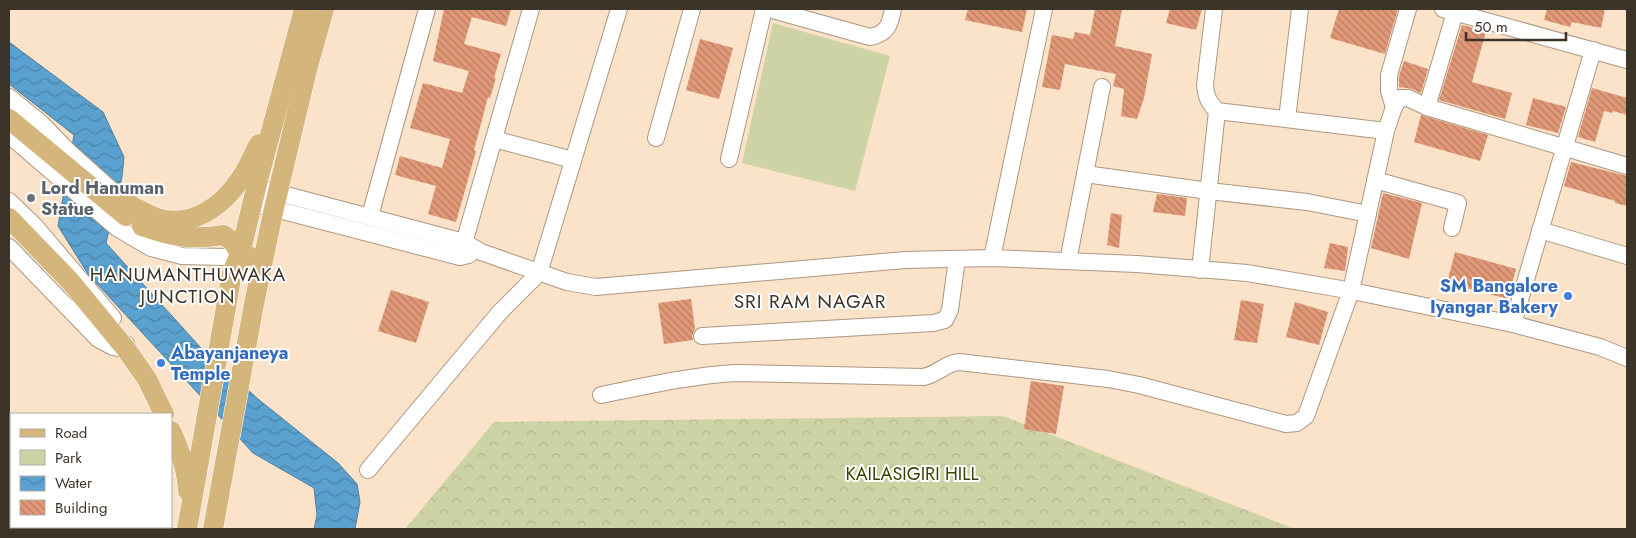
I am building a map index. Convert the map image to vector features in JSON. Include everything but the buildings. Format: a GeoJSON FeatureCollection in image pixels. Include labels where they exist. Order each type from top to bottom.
{"type":"FeatureCollection","features":[{"type":"Feature","properties":{"kind":"main road"},"geometry":{"type":"LineString","coordinates":[[188,525],[232,273],[240,254],[304,9]]}},
{"type":"Feature","properties":{"kind":"main road"},"geometry":{"type":"LineString","coordinates":[[213,529],[276,200],[308,66],[324,9]]}},
{"type":"Feature","properties":{"kind":"main road"},"geometry":{"type":"LineString","coordinates":[[128,218],[158,218],[182,222],[207,213],[225,198],[241,179],[276,111]]}},
{"type":"Feature","properties":{"kind":"main road"},"geometry":{"type":"LineString","coordinates":[[9,119],[128,218],[168,235],[191,238],[224,235],[234,243],[240,254],[263,261]]}},
{"type":"Feature","properties":{"kind":"main road"},"geometry":{"type":"LineString","coordinates":[[9,218],[70,281],[126,348],[147,379],[164,413]]}},
{"type":"Feature","properties":{"kind":"main road"},"geometry":{"type":"LineString","coordinates":[[172,433],[180,450],[187,479],[188,525]]}},
{"type":"Feature","properties":{"kind":"street"},"geometry":{"type":"LineString","coordinates":[[370,216],[426,9]]}},
{"type":"Feature","properties":{"kind":"street"},"geometry":{"type":"LineString","coordinates":[[462,249],[531,9]]}},
{"type":"Feature","properties":{"kind":"street"},"geometry":{"type":"LineString","coordinates":[[368,470],[500,312],[539,273],[619,9]]}},
{"type":"Feature","properties":{"kind":"street"},"geometry":{"type":"LineString","coordinates":[[656,138],[692,9]]}},
{"type":"Feature","properties":{"kind":"street"},"geometry":{"type":"LineString","coordinates":[[729,159],[764,9]]}},
{"type":"Feature","properties":{"kind":"street"},"geometry":{"type":"LineString","coordinates":[[769,9],[870,37],[880,35],[887,28],[894,9]]}},
{"type":"Feature","properties":{"kind":"street"},"geometry":{"type":"LineString","coordinates":[[992,258],[1044,9]]}},
{"type":"Feature","properties":{"kind":"street"},"geometry":{"type":"LineString","coordinates":[[1214,9],[1205,85],[1206,95],[1210,104],[1217,111],[1386,131]]}},
{"type":"Feature","properties":{"kind":"street"},"geometry":{"type":"LineString","coordinates":[[1287,119],[1300,9]]}},
{"type":"Feature","properties":{"kind":"street"},"geometry":{"type":"LineString","coordinates":[[1394,107],[1389,91],[1389,75],[1408,9]]}},
{"type":"Feature","properties":{"kind":"street"},"geometry":{"type":"LineString","coordinates":[[1427,107],[1452,10],[1627,60]]}},
{"type":"Feature","properties":{"kind":"street"},"geometry":{"type":"LineString","coordinates":[[1513,324],[1593,50]]}},
{"type":"Feature","properties":{"kind":"street"},"geometry":{"type":"LineString","coordinates":[[1068,261],[1102,87]]}},
{"type":"Feature","properties":{"kind":"street"},"geometry":{"type":"LineString","coordinates":[[9,97],[43,125],[63,164]]}},
{"type":"Feature","properties":{"kind":"street"},"geometry":{"type":"LineString","coordinates":[[601,395],[675,380],[725,374],[922,377],[934,374],[952,363],[959,362],[1139,385],[1286,424],[1298,423],[1306,416],[1351,291],[1386,131],[1394,107],[1400,98],[1408,98],[1427,107],[1564,149],[1627,166]]}},
{"type":"Feature","properties":{"kind":"street"},"geometry":{"type":"LineString","coordinates":[[1200,270],[1217,111]]}},
{"type":"Feature","properties":{"kind":"street"},"geometry":{"type":"LineString","coordinates":[[9,135],[63,164]]}},
{"type":"Feature","properties":{"kind":"street"},"geometry":{"type":"LineString","coordinates":[[494,138],[573,160]]}},
{"type":"Feature","properties":{"kind":"street"},"geometry":{"type":"LineString","coordinates":[[1085,174],[1307,202],[1368,214]]}},
{"type":"Feature","properties":{"kind":"street"},"geometry":{"type":"LineString","coordinates":[[1375,180],[1458,203],[1452,228]]}},
{"type":"Feature","properties":{"kind":"street"},"geometry":{"type":"LineString","coordinates":[[254,195],[462,249],[481,252],[567,282],[596,287],[625,286],[820,266],[905,260],[992,258],[1137,264],[1246,273],[1351,291],[1513,324],[1600,347],[1627,358]]}},
{"type":"Feature","properties":{"kind":"street"},"geometry":{"type":"LineString","coordinates":[[276,200],[370,216],[462,249]]}},
{"type":"Feature","properties":{"kind":"street"},"geometry":{"type":"LineString","coordinates":[[9,201],[35,226],[96,296],[121,329],[126,348],[113,347],[98,339],[9,247]]}},
{"type":"Feature","properties":{"kind":"street"},"geometry":{"type":"LineString","coordinates":[[1540,230],[1627,256]]}},
{"type":"Feature","properties":{"kind":"street"},"geometry":{"type":"LineString","coordinates":[[702,336],[945,320],[950,310],[957,259]]}},
{"type":"Feature","properties":{"kind":"green space"},"geometry":{"type":"Polygon","coordinates":[[[773,23],[890,56],[855,191],[742,163],[773,23]]]}},
{"type":"Feature","properties":{"kind":"green space","name":"KAILASIGIRI HILL"},"geometry":{"type":"Polygon","coordinates":[[[1003,416],[1295,529],[405,529],[494,422],[1003,416]]]}},
{"type":"Feature","properties":{"kind":"water"},"geometry":{"type":"Polygon","coordinates":[[[9,42],[103,112],[124,157],[122,177],[106,243],[201,348],[258,399],[338,463],[357,484],[360,502],[355,529],[314,529],[317,515],[314,488],[253,453],[88,274],[58,226],[74,135],[9,84],[9,42]]]}},
{"type":"Feature","properties":{"kind":"place","name":"Lord Hanuman Statue"},"geometry":{"type":"Point","coordinates":[31,198]}},
{"type":"Feature","properties":{"kind":"place","name":"SM Bangalore Iyangar Bakery"},"geometry":{"type":"Point","coordinates":[1568,296]}},
{"type":"Feature","properties":{"kind":"place","name":"Abayanjaneya Temple"},"geometry":{"type":"Point","coordinates":[161,363]}},
{"type":"Feature","properties":{"kind":"district","name":"HANUMANTHUWAKA JUNCTION"},"geometry":{"type":"Point","coordinates":[188,285]}},
{"type":"Feature","properties":{"kind":"district","name":"SRI RAM NAGAR"},"geometry":{"type":"Point","coordinates":[810,301]}}]}
